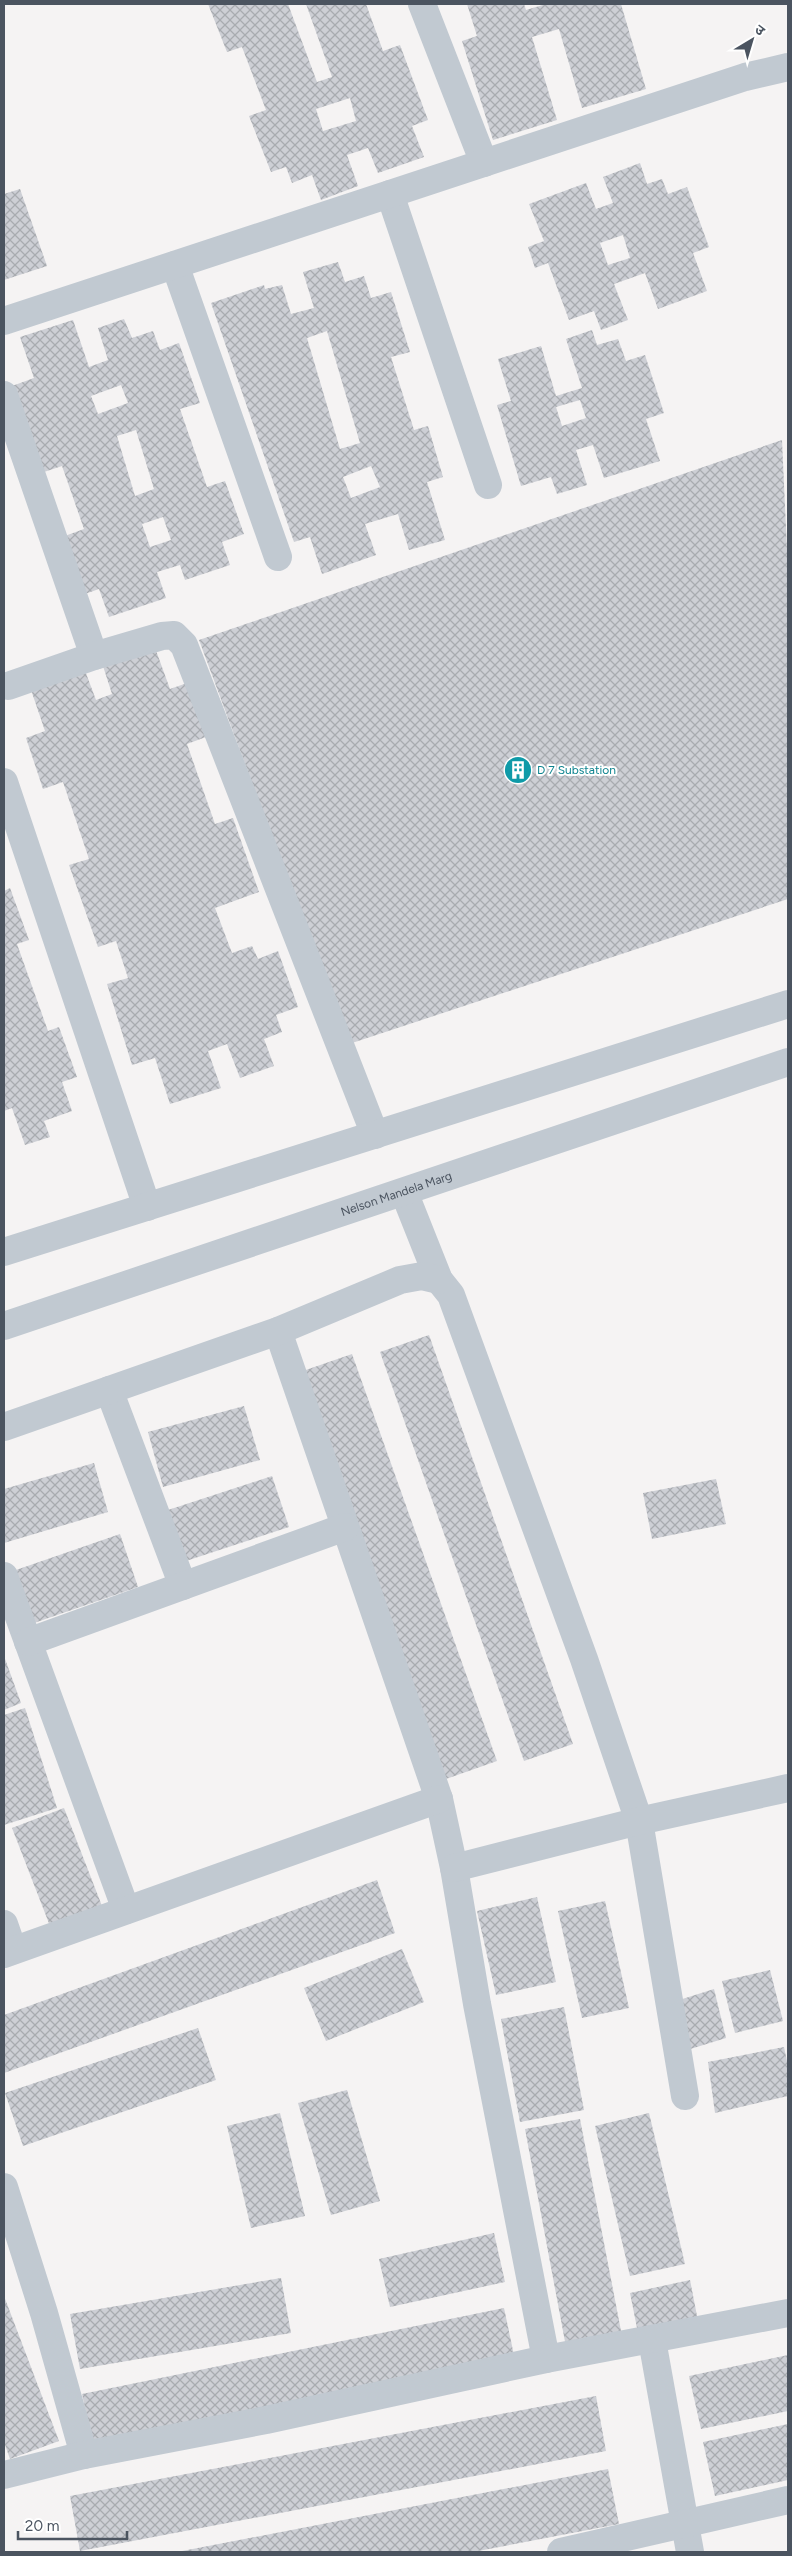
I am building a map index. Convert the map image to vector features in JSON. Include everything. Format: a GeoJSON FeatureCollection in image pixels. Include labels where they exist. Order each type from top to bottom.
{"type":"FeatureCollection","features":[{"type":"Feature","properties":{"kind":"street"},"geometry":{"type":"LineString","coordinates":[[422,4],[484,163]]}},
{"type":"Feature","properties":{"kind":"street"},"geometry":{"type":"LineString","coordinates":[[4,321],[745,77],[788,67]]}},
{"type":"Feature","properties":{"kind":"street"},"geometry":{"type":"LineString","coordinates":[[390,194],[488,485]]}},
{"type":"Feature","properties":{"kind":"street"},"geometry":{"type":"LineString","coordinates":[[175,265],[278,557]]}},
{"type":"Feature","properties":{"kind":"street"},"geometry":{"type":"LineString","coordinates":[[4,396],[94,656]]}},
{"type":"Feature","properties":{"kind":"street"},"geometry":{"type":"LineString","coordinates":[[8,686],[94,656],[162,636],[174,635],[184,645],[375,1135]]}},
{"type":"Feature","properties":{"kind":"street"},"geometry":{"type":"LineString","coordinates":[[4,782],[147,1207]]}},
{"type":"Feature","properties":{"kind":"street"},"geometry":{"type":"LineString","coordinates":[[4,1252],[788,1004]]}},
{"type":"Feature","properties":{"kind":"street","name":"Nelson Mandela Marg"},"geometry":{"type":"LineString","coordinates":[[4,1326],[788,1062]]}},
{"type":"Feature","properties":{"kind":"street"},"geometry":{"type":"LineString","coordinates":[[404,1192],[439,1280],[450,1295],[584,1659],[639,1821],[685,2096]]}},
{"type":"Feature","properties":{"kind":"street"},"geometry":{"type":"LineString","coordinates":[[4,1426],[278,1331],[400,1280],[422,1276],[439,1280]]}},
{"type":"Feature","properties":{"kind":"street"},"geometry":{"type":"LineString","coordinates":[[278,1331],[439,1799],[454,1868],[477,2004],[546,2360]]}},
{"type":"Feature","properties":{"kind":"street"},"geometry":{"type":"LineString","coordinates":[[110,1390],[183,1586]]}},
{"type":"Feature","properties":{"kind":"street"},"geometry":{"type":"LineString","coordinates":[[28,1642],[345,1527]]}},
{"type":"Feature","properties":{"kind":"street"},"geometry":{"type":"LineString","coordinates":[[4,1576],[126,1910]]}},
{"type":"Feature","properties":{"kind":"street"},"geometry":{"type":"LineString","coordinates":[[454,1868],[639,1821],[788,1788]]}},
{"type":"Feature","properties":{"kind":"street"},"geometry":{"type":"LineString","coordinates":[[4,1924],[8,1952],[439,1799]]}},
{"type":"Feature","properties":{"kind":"street"},"geometry":{"type":"LineString","coordinates":[[4,2187],[44,2313],[84,2454]]}},
{"type":"Feature","properties":{"kind":"street"},"geometry":{"type":"LineString","coordinates":[[4,2475],[84,2454],[266,2420],[546,2360],[788,2313]]}},
{"type":"Feature","properties":{"kind":"street"},"geometry":{"type":"LineString","coordinates":[[652,2340],[690,2552]]}},
{"type":"Feature","properties":{"kind":"street"},"geometry":{"type":"LineString","coordinates":[[561,2552],[684,2526],[788,2500]]}},
{"type":"Feature","properties":{"kind":"building"},"geometry":{"type":"Polygon","coordinates":[[[208,4],[288,4],[317,82],[332,77],[306,4],[366,4],[383,51],[400,45],[428,120],[412,126],[424,157],[378,173],[368,148],[347,155],[358,186],[321,200],[312,175],[292,183],[286,167],[271,172],[249,116],[266,110],[242,47],[227,52],[208,4]],[[350,98],[316,109],[323,131],[356,121],[350,98]]]}},
{"type":"Feature","properties":{"kind":"building"},"geometry":{"type":"Polygon","coordinates":[[[467,4],[524,4],[526,10],[546,4],[621,4],[646,89],[582,108],[559,29],[532,37],[557,120],[493,140],[462,41],[477,36],[467,4]]]}},
{"type":"Feature","properties":{"kind":"building"},"geometry":{"type":"Polygon","coordinates":[[[640,163],[647,184],[662,179],[668,194],[687,187],[709,247],[693,253],[707,291],[658,309],[645,273],[614,284],[628,320],[601,330],[594,311],[569,320],[548,263],[535,268],[528,247],[544,241],[529,204],[586,183],[596,209],[613,203],[603,177],[640,163]],[[623,235],[600,243],[608,265],[630,258],[623,235]]]}},
{"type":"Feature","properties":{"kind":"building"},"geometry":{"type":"Polygon","coordinates":[[[20,189],[47,266],[4,280],[4,194],[20,189]]]}},
{"type":"Feature","properties":{"kind":"building"},"geometry":{"type":"Polygon","coordinates":[[[338,262],[345,282],[364,276],[371,298],[391,292],[410,352],[391,357],[414,430],[428,426],[443,477],[427,482],[445,540],[409,550],[398,514],[365,524],[376,555],[322,574],[310,537],[294,542],[211,303],[264,285],[265,289],[282,285],[291,314],[314,308],[303,272],[338,262]],[[327,331],[307,338],[340,449],[360,443],[327,331]],[[371,466],[343,477],[351,498],[380,487],[371,466]]]}},
{"type":"Feature","properties":{"kind":"building"},"geometry":{"type":"Polygon","coordinates":[[[124,319],[132,338],[153,331],[160,350],[179,343],[200,403],[180,409],[207,487],[225,481],[244,534],[222,542],[230,565],[185,580],[180,565],[157,572],[166,598],[109,617],[99,589],[82,595],[62,537],[84,529],[62,466],[41,473],[12,386],[34,378],[20,337],[73,320],[89,367],[108,360],[98,328],[124,319]],[[121,385],[91,396],[98,414],[128,403],[121,385]],[[136,430],[117,436],[135,496],[154,489],[136,430]],[[163,517],[142,524],[150,547],[171,540],[163,517]]]}},
{"type":"Feature","properties":{"kind":"building"},"geometry":{"type":"Polygon","coordinates":[[[592,330],[597,345],[618,339],[626,361],[645,355],[664,413],[646,419],[660,461],[604,478],[593,445],[576,450],[587,485],[557,494],[551,477],[521,486],[497,405],[511,401],[498,359],[541,346],[556,396],[582,388],[566,339],[592,330]],[[580,400],[556,407],[562,426],[586,418],[580,400]]]}},
{"type":"Feature","properties":{"kind":"building","name":"D 7 Substation"},"geometry":{"type":"Polygon","coordinates":[[[782,440],[788,572],[788,899],[349,1044],[199,640],[782,440]]]}},
{"type":"Feature","properties":{"kind":"building"},"geometry":{"type":"Polygon","coordinates":[[[154,645],[170,689],[187,683],[206,737],[187,744],[215,824],[233,818],[259,892],[215,908],[232,953],[252,946],[258,959],[278,951],[298,1007],[276,1015],[282,1032],[264,1039],[274,1066],[240,1078],[227,1044],[208,1051],[221,1088],[170,1104],[155,1058],[132,1065],[107,984],[128,978],[116,941],[98,947],[69,865],[89,859],[63,782],[43,789],[26,738],[45,731],[30,687],[84,668],[96,700],[112,694],[102,663],[154,645]]]}},
{"type":"Feature","properties":{"kind":"building"},"geometry":{"type":"Polygon","coordinates":[[[10,888],[29,940],[17,944],[48,1031],[59,1027],[77,1077],[62,1082],[72,1111],[44,1121],[50,1137],[25,1145],[12,1108],[4,1111],[4,891],[10,888]]]}},
{"type":"Feature","properties":{"kind":"building"},"geometry":{"type":"Polygon","coordinates":[[[429,1335],[573,1744],[524,1761],[380,1352],[429,1335]]]}},
{"type":"Feature","properties":{"kind":"building"},"geometry":{"type":"Polygon","coordinates":[[[352,1354],[497,1761],[446,1779],[300,1372],[352,1354]]]}},
{"type":"Feature","properties":{"kind":"building"},"geometry":{"type":"Polygon","coordinates":[[[244,1406],[260,1460],[163,1487],[148,1432],[244,1406]]]}},
{"type":"Feature","properties":{"kind":"building"},"geometry":{"type":"Polygon","coordinates":[[[94,1463],[108,1512],[4,1543],[4,1489],[94,1463]]]}},
{"type":"Feature","properties":{"kind":"building"},"geometry":{"type":"Polygon","coordinates":[[[272,1476],[289,1527],[186,1561],[168,1510],[272,1476]]]}},
{"type":"Feature","properties":{"kind":"building"},"geometry":{"type":"Polygon","coordinates":[[[716,1479],[726,1524],[652,1539],[643,1493],[716,1479]]]}},
{"type":"Feature","properties":{"kind":"building"},"geometry":{"type":"Polygon","coordinates":[[[120,1534],[138,1587],[34,1623],[16,1570],[120,1534]]]}},
{"type":"Feature","properties":{"kind":"building"},"geometry":{"type":"Polygon","coordinates":[[[4,1656],[21,1703],[4,1710],[4,1656]]]}},
{"type":"Feature","properties":{"kind":"building"},"geometry":{"type":"Polygon","coordinates":[[[25,1708],[57,1808],[4,1825],[4,1715],[25,1708]]]}},
{"type":"Feature","properties":{"kind":"building"},"geometry":{"type":"Polygon","coordinates":[[[64,1808],[102,1906],[50,1926],[12,1828],[64,1808]]]}},
{"type":"Feature","properties":{"kind":"building"},"geometry":{"type":"Polygon","coordinates":[[[377,1880],[395,1933],[4,2073],[4,2015],[377,1880]]]}},
{"type":"Feature","properties":{"kind":"building"},"geometry":{"type":"Polygon","coordinates":[[[537,1897],[556,1982],[496,1995],[477,1911],[537,1897]]]}},
{"type":"Feature","properties":{"kind":"building"},"geometry":{"type":"Polygon","coordinates":[[[605,1901],[629,2008],[582,2018],[558,1911],[605,1901]]]}},
{"type":"Feature","properties":{"kind":"building"},"geometry":{"type":"Polygon","coordinates":[[[402,1949],[424,2002],[326,2041],[304,1988],[402,1949]]]}},
{"type":"Feature","properties":{"kind":"building"},"geometry":{"type":"Polygon","coordinates":[[[770,1970],[783,2021],[735,2033],[722,1981],[770,1970]]]}},
{"type":"Feature","properties":{"kind":"building"},"geometry":{"type":"Polygon","coordinates":[[[714,1989],[726,2038],[684,2051],[676,2001],[714,1989]]]}},
{"type":"Feature","properties":{"kind":"building"},"geometry":{"type":"Polygon","coordinates":[[[564,2007],[584,2110],[520,2122],[501,2019],[564,2007]]]}},
{"type":"Feature","properties":{"kind":"building"},"geometry":{"type":"Polygon","coordinates":[[[198,2028],[216,2080],[23,2146],[5,2093],[198,2028]]]}},
{"type":"Feature","properties":{"kind":"building"},"geometry":{"type":"Polygon","coordinates":[[[784,2047],[788,2066],[788,2096],[715,2113],[708,2062],[784,2047]]]}},
{"type":"Feature","properties":{"kind":"building"},"geometry":{"type":"Polygon","coordinates":[[[347,2090],[380,2201],[331,2215],[298,2103],[347,2090]]]}},
{"type":"Feature","properties":{"kind":"building"},"geometry":{"type":"Polygon","coordinates":[[[280,2113],[305,2216],[251,2228],[227,2126],[280,2113]]]}},
{"type":"Feature","properties":{"kind":"building"},"geometry":{"type":"Polygon","coordinates":[[[649,2113],[685,2264],[630,2276],[595,2126],[649,2113]]]}},
{"type":"Feature","properties":{"kind":"building"},"geometry":{"type":"Polygon","coordinates":[[[580,2119],[622,2336],[566,2347],[525,2129],[580,2119]]]}},
{"type":"Feature","properties":{"kind":"building"},"geometry":{"type":"Polygon","coordinates":[[[494,2233],[505,2282],[390,2307],[379,2259],[494,2233]]]}},
{"type":"Feature","properties":{"kind":"building"},"geometry":{"type":"Polygon","coordinates":[[[281,2278],[291,2333],[80,2369],[70,2314],[281,2278]]]}},
{"type":"Feature","properties":{"kind":"building"},"geometry":{"type":"Polygon","coordinates":[[[690,2280],[699,2326],[639,2338],[630,2293],[690,2280]]]}},
{"type":"Feature","properties":{"kind":"building"},"geometry":{"type":"Polygon","coordinates":[[[4,2296],[59,2441],[10,2459],[4,2442],[4,2296]]]}},
{"type":"Feature","properties":{"kind":"building"},"geometry":{"type":"Polygon","coordinates":[[[504,2308],[515,2360],[93,2446],[82,2394],[504,2308]]]}},
{"type":"Feature","properties":{"kind":"building"},"geometry":{"type":"Polygon","coordinates":[[[788,2355],[788,2411],[701,2429],[689,2376],[788,2355]]]}},
{"type":"Feature","properties":{"kind":"building"},"geometry":{"type":"Polygon","coordinates":[[[596,2396],[606,2451],[80,2551],[70,2496],[596,2396]]]}},
{"type":"Feature","properties":{"kind":"building"},"geometry":{"type":"Polygon","coordinates":[[[788,2424],[788,2480],[715,2496],[703,2442],[788,2424]]]}},
{"type":"Feature","properties":{"kind":"building"},"geometry":{"type":"Polygon","coordinates":[[[608,2469],[619,2524],[473,2552],[177,2552],[608,2469]]]}},
{"type":"Feature","properties":{"kind":"place","name":"D 7 Substation"},"geometry":{"type":"Point","coordinates":[518,770]}}]}
